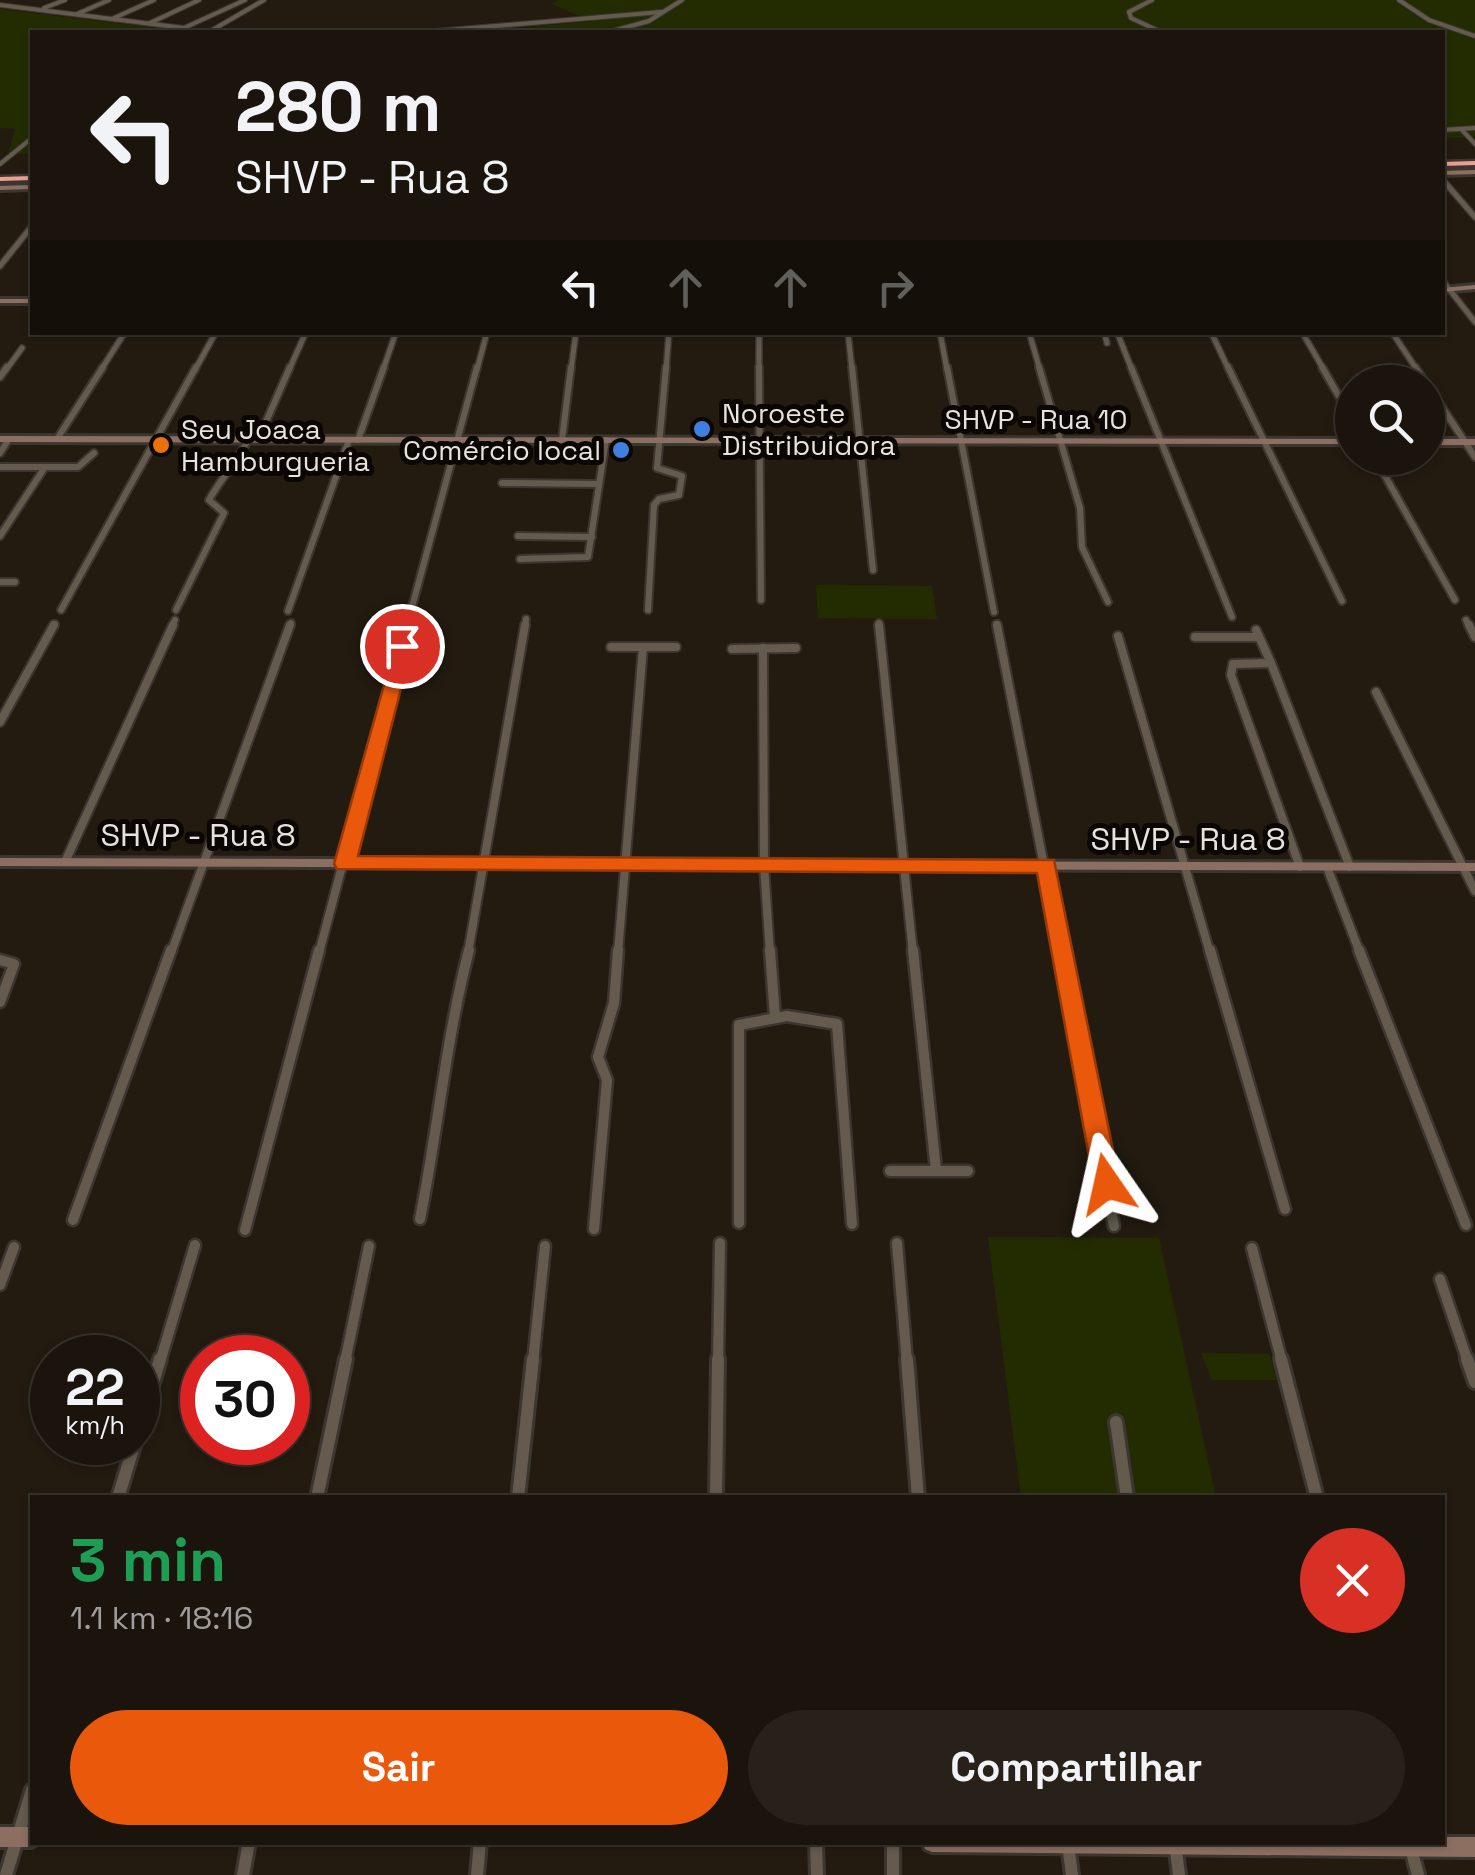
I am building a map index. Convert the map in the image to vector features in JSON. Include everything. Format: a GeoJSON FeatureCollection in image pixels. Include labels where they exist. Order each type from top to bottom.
{"type":"FeatureCollection","features":[{"type":"Feature","properties":{"kind":"highway"},"geometry":{"type":"LineString","coordinates":[[1445,162],[1475,161]]}},
{"type":"Feature","properties":{"kind":"highway"},"geometry":{"type":"LineString","coordinates":[[0,176],[30,176]]}},
{"type":"Feature","properties":{"kind":"street"},"geometry":{"type":"LineString","coordinates":[[2,6],[19,0]]}},
{"type":"Feature","properties":{"kind":"street"},"geometry":{"type":"LineString","coordinates":[[40,10],[65,0]]}},
{"type":"Feature","properties":{"kind":"street"},"geometry":{"type":"LineString","coordinates":[[75,15],[109,0]]}},
{"type":"Feature","properties":{"kind":"street"},"geometry":{"type":"LineString","coordinates":[[112,19],[154,0]]}},
{"type":"Feature","properties":{"kind":"street"},"geometry":{"type":"LineString","coordinates":[[147,24],[199,0]]}},
{"type":"Feature","properties":{"kind":"street"},"geometry":{"type":"LineString","coordinates":[[2,6],[184,28],[245,0]]}},
{"type":"Feature","properties":{"kind":"street"},"geometry":{"type":"LineString","coordinates":[[212,30],[264,0]]}},
{"type":"Feature","properties":{"kind":"street"},"geometry":{"type":"LineString","coordinates":[[617,30],[649,22],[682,0]]}},
{"type":"Feature","properties":{"kind":"street"},"geometry":{"type":"LineString","coordinates":[[1152,0],[1129,12],[1158,30]]}},
{"type":"Feature","properties":{"kind":"street"},"geometry":{"type":"LineString","coordinates":[[1399,0],[1429,20],[1475,36]]}},
{"type":"Feature","properties":{"kind":"street"},"geometry":{"type":"LineString","coordinates":[[448,30],[660,12]]}},
{"type":"Feature","properties":{"kind":"street"},"geometry":{"type":"LineString","coordinates":[[1445,130],[1475,128]]}},
{"type":"Feature","properties":{"kind":"street"},"geometry":{"type":"LineString","coordinates":[[1461,129],[1475,144]]}},
{"type":"Feature","properties":{"kind":"street"},"geometry":{"type":"LineString","coordinates":[[0,164],[30,140]]}},
{"type":"Feature","properties":{"kind":"street"},"geometry":{"type":"LineString","coordinates":[[1445,176],[1475,172]]}},
{"type":"Feature","properties":{"kind":"street"},"geometry":{"type":"LineString","coordinates":[[1445,180],[1475,216]]}},
{"type":"Feature","properties":{"kind":"street"},"geometry":{"type":"LineString","coordinates":[[0,188],[30,187]]}},
{"type":"Feature","properties":{"kind":"street"},"geometry":{"type":"LineString","coordinates":[[0,266],[30,228]]}},
{"type":"Feature","properties":{"kind":"street"},"geometry":{"type":"LineString","coordinates":[[1446,290],[1475,288]]}},
{"type":"Feature","properties":{"kind":"street"},"geometry":{"type":"LineString","coordinates":[[1446,290],[1475,322]]}},
{"type":"Feature","properties":{"kind":"street"},"geometry":{"type":"LineString","coordinates":[[1,303],[30,301]]}},
{"type":"Feature","properties":{"kind":"street"},"geometry":{"type":"LineString","coordinates":[[57,439],[123,335]]}},
{"type":"Feature","properties":{"kind":"street"},"geometry":{"type":"LineString","coordinates":[[61,610],[214,335]]}},
{"type":"Feature","properties":{"kind":"street"},"geometry":{"type":"LineString","coordinates":[[64,862],[97,790],[106,757],[224,513],[209,500],[219,481],[232,472],[253,440],[305,335]]}},
{"type":"Feature","properties":{"kind":"street"},"geometry":{"type":"LineString","coordinates":[[288,611],[395,335]]}},
{"type":"Feature","properties":{"kind":"street"},"geometry":{"type":"LineString","coordinates":[[411,611],[486,335]]}},
{"type":"Feature","properties":{"kind":"street"},"geometry":{"type":"LineString","coordinates":[[562,440],[576,335]]}},
{"type":"Feature","properties":{"kind":"street"},"geometry":{"type":"LineString","coordinates":[[648,610],[654,505],[658,499],[679,495],[682,476],[658,470],[669,335]]}},
{"type":"Feature","properties":{"kind":"street"},"geometry":{"type":"LineString","coordinates":[[759,335],[761,600]]}},
{"type":"Feature","properties":{"kind":"street"},"geometry":{"type":"LineString","coordinates":[[848,335],[872,570]]}},
{"type":"Feature","properties":{"kind":"street"},"geometry":{"type":"LineString","coordinates":[[941,335],[994,612]]}},
{"type":"Feature","properties":{"kind":"street"},"geometry":{"type":"LineString","coordinates":[[1030,335],[1080,508],[1077,523],[1082,547],[1108,602]]}},
{"type":"Feature","properties":{"kind":"street"},"geometry":{"type":"LineString","coordinates":[[1212,335],[1342,601]]}},
{"type":"Feature","properties":{"kind":"street"},"geometry":{"type":"LineString","coordinates":[[1304,335],[1335,390]]}},
{"type":"Feature","properties":{"kind":"street"},"geometry":{"type":"LineString","coordinates":[[1394,335],[1414,365]]}},
{"type":"Feature","properties":{"kind":"street"},"geometry":{"type":"LineString","coordinates":[[1106,338],[1119,336],[1232,617]]}},
{"type":"Feature","properties":{"kind":"street"},"geometry":{"type":"LineString","coordinates":[[0,377],[22,348]]}},
{"type":"Feature","properties":{"kind":"street"},"geometry":{"type":"LineString","coordinates":[[1445,409],[1470,442],[1475,457]]}},
{"type":"Feature","properties":{"kind":"street"},"geometry":{"type":"LineString","coordinates":[[0,453],[4,439]]}},
{"type":"Feature","properties":{"kind":"street","name":"SHVP - Rua 10"},"geometry":{"type":"LineString","coordinates":[[4,439],[1335,442]]}},
{"type":"Feature","properties":{"kind":"street"},"geometry":{"type":"LineString","coordinates":[[520,560],[585,559],[592,537],[606,440]]}},
{"type":"Feature","properties":{"kind":"street"},"geometry":{"type":"LineString","coordinates":[[0,467],[85,465],[94,453]]}},
{"type":"Feature","properties":{"kind":"street"},"geometry":{"type":"LineString","coordinates":[[0,536],[45,466]]}},
{"type":"Feature","properties":{"kind":"street"},"geometry":{"type":"LineString","coordinates":[[1385,475],[1455,600]]}},
{"type":"Feature","properties":{"kind":"street"},"geometry":{"type":"LineString","coordinates":[[502,483],[600,484]]}},
{"type":"Feature","properties":{"kind":"street"},"geometry":{"type":"LineString","coordinates":[[518,536],[592,537]]}},
{"type":"Feature","properties":{"kind":"street"},"geometry":{"type":"LineString","coordinates":[[0,582],[15,582]]}},
{"type":"Feature","properties":{"kind":"street"},"geometry":{"type":"LineString","coordinates":[[420,1219],[442,1110],[448,1032],[468,960],[487,865],[526,619]]}},
{"type":"Feature","properties":{"kind":"street"},"geometry":{"type":"LineString","coordinates":[[1466,620],[1475,637]]}},
{"type":"Feature","properties":{"kind":"street"},"geometry":{"type":"LineString","coordinates":[[244,1230],[407,622]]}},
{"type":"Feature","properties":{"kind":"street"},"geometry":{"type":"LineString","coordinates":[[73,1220],[291,623]]}},
{"type":"Feature","properties":{"kind":"street"},"geometry":{"type":"LineString","coordinates":[[0,722],[55,624]]}},
{"type":"Feature","properties":{"kind":"street"},"geometry":{"type":"LineString","coordinates":[[879,624],[936,1170]]}},
{"type":"Feature","properties":{"kind":"street"},"geometry":{"type":"LineString","coordinates":[[996,624],[1114,1226]]}},
{"type":"Feature","properties":{"kind":"street"},"geometry":{"type":"LineString","coordinates":[[1194,637],[1257,633],[1350,867]]}},
{"type":"Feature","properties":{"kind":"street"},"geometry":{"type":"LineString","coordinates":[[1118,636],[1285,1209]]}},
{"type":"Feature","properties":{"kind":"street"},"geometry":{"type":"LineString","coordinates":[[611,648],[676,647]]}},
{"type":"Feature","properties":{"kind":"street"},"geometry":{"type":"LineString","coordinates":[[594,1229],[607,1080],[598,1056],[614,1003],[642,648]]}},
{"type":"Feature","properties":{"kind":"street"},"geometry":{"type":"LineString","coordinates":[[762,648],[764,866],[776,1018]]}},
{"type":"Feature","properties":{"kind":"street"},"geometry":{"type":"LineString","coordinates":[[732,649],[796,648]]}},
{"type":"Feature","properties":{"kind":"street"},"geometry":{"type":"LineString","coordinates":[[1270,663],[1238,664],[1229,670],[1300,867]]}},
{"type":"Feature","properties":{"kind":"street"},"geometry":{"type":"LineString","coordinates":[[1376,692],[1469,867],[1475,891]]}},
{"type":"Feature","properties":{"kind":"street","name":"SHVP - Rua 8"},"geometry":{"type":"LineString","coordinates":[[0,862],[1469,867]]}},
{"type":"Feature","properties":{"kind":"street"},"geometry":{"type":"LineString","coordinates":[[1327,867],[1466,1225]]}},
{"type":"Feature","properties":{"kind":"street"},"geometry":{"type":"LineString","coordinates":[[0,960],[13,962],[14,968],[0,1002]]}},
{"type":"Feature","properties":{"kind":"street"},"geometry":{"type":"LineString","coordinates":[[739,1223],[739,1025],[747,1018],[821,1018],[836,1024],[852,1224]]}},
{"type":"Feature","properties":{"kind":"street"},"geometry":{"type":"LineString","coordinates":[[890,1171],[968,1171]]}},
{"type":"Feature","properties":{"kind":"street"},"geometry":{"type":"LineString","coordinates":[[716,1495],[720,1243]]}},
{"type":"Feature","properties":{"kind":"street"},"geometry":{"type":"LineString","coordinates":[[897,1243],[918,1495]]}},
{"type":"Feature","properties":{"kind":"street"},"geometry":{"type":"LineString","coordinates":[[160,1360],[195,1245]]}},
{"type":"Feature","properties":{"kind":"street"},"geometry":{"type":"LineString","coordinates":[[318,1495],[369,1246]]}},
{"type":"Feature","properties":{"kind":"street"},"geometry":{"type":"LineString","coordinates":[[518,1495],[545,1246]]}},
{"type":"Feature","properties":{"kind":"street"},"geometry":{"type":"LineString","coordinates":[[0,1285],[14,1247]]}},
{"type":"Feature","properties":{"kind":"street"},"geometry":{"type":"LineString","coordinates":[[1252,1248],[1316,1495]]}},
{"type":"Feature","properties":{"kind":"street"},"geometry":{"type":"LineString","coordinates":[[1440,1278],[1475,1382]]}},
{"type":"Feature","properties":{"kind":"street"},"geometry":{"type":"LineString","coordinates":[[1116,1422],[1127,1495]]}},
{"type":"Feature","properties":{"kind":"street"},"geometry":{"type":"LineString","coordinates":[[119,1495],[128,1465]]}},
{"type":"Feature","properties":{"kind":"street"},"geometry":{"type":"LineString","coordinates":[[6,1875],[30,1796]]}},
{"type":"Feature","properties":{"kind":"street"},"geometry":{"type":"LineString","coordinates":[[243,1875],[248,1845]]}},
{"type":"Feature","properties":{"kind":"street"},"geometry":{"type":"LineString","coordinates":[[476,1875],[480,1845]]}},
{"type":"Feature","properties":{"kind":"street"},"geometry":{"type":"LineString","coordinates":[[816,1845],[818,1875]]}},
{"type":"Feature","properties":{"kind":"street"},"geometry":{"type":"LineString","coordinates":[[892,1875],[893,1845]]}},
{"type":"Feature","properties":{"kind":"street"},"geometry":{"type":"LineString","coordinates":[[1068,1845],[1072,1875]]}},
{"type":"Feature","properties":{"kind":"street"},"geometry":{"type":"LineString","coordinates":[[1175,1845],[1179,1875]]}},
{"type":"Feature","properties":{"kind":"street"},"geometry":{"type":"LineString","coordinates":[[1418,1875],[1410,1845],[1475,1847]]}},
{"type":"Feature","properties":{"kind":"green space"},"geometry":{"type":"Polygon","coordinates":[[[558,0],[1475,0],[1475,137],[1445,138],[1445,30],[504,30],[592,21],[552,4],[558,0]]]}},
{"type":"Feature","properties":{"kind":"green space"},"geometry":{"type":"Polygon","coordinates":[[[0,9],[173,30],[30,30],[30,154],[8,154],[15,129],[0,128],[0,9]]]}},
{"type":"Feature","properties":{"kind":"green space"},"geometry":{"type":"Polygon","coordinates":[[[816,585],[932,586],[937,619],[818,618],[816,585]]]}},
{"type":"Feature","properties":{"kind":"green space"},"geometry":{"type":"Polygon","coordinates":[[[988,1237],[1159,1238],[1216,1495],[1021,1495],[988,1237]]]}},
{"type":"Feature","properties":{"kind":"green space"},"geometry":{"type":"Polygon","coordinates":[[[1201,1353],[1270,1354],[1277,1380],[1212,1380],[1201,1353]]]}},
{"type":"Feature","properties":{"kind":"place","name":"Noroeste Distribuidora"},"geometry":{"type":"Point","coordinates":[702,429]}},
{"type":"Feature","properties":{"kind":"place","name":"Seu Joaca Hamburgueria"},"geometry":{"type":"Point","coordinates":[161,445]}},
{"type":"Feature","properties":{"kind":"place","name":"Comércio local"},"geometry":{"type":"Point","coordinates":[621,450]}},
{"type":"Feature","properties":{"kind":"route"},"geometry":{"type":"LineString","coordinates":[[402,646],[345,864],[1046,866],[1107,1184]]}}]}
